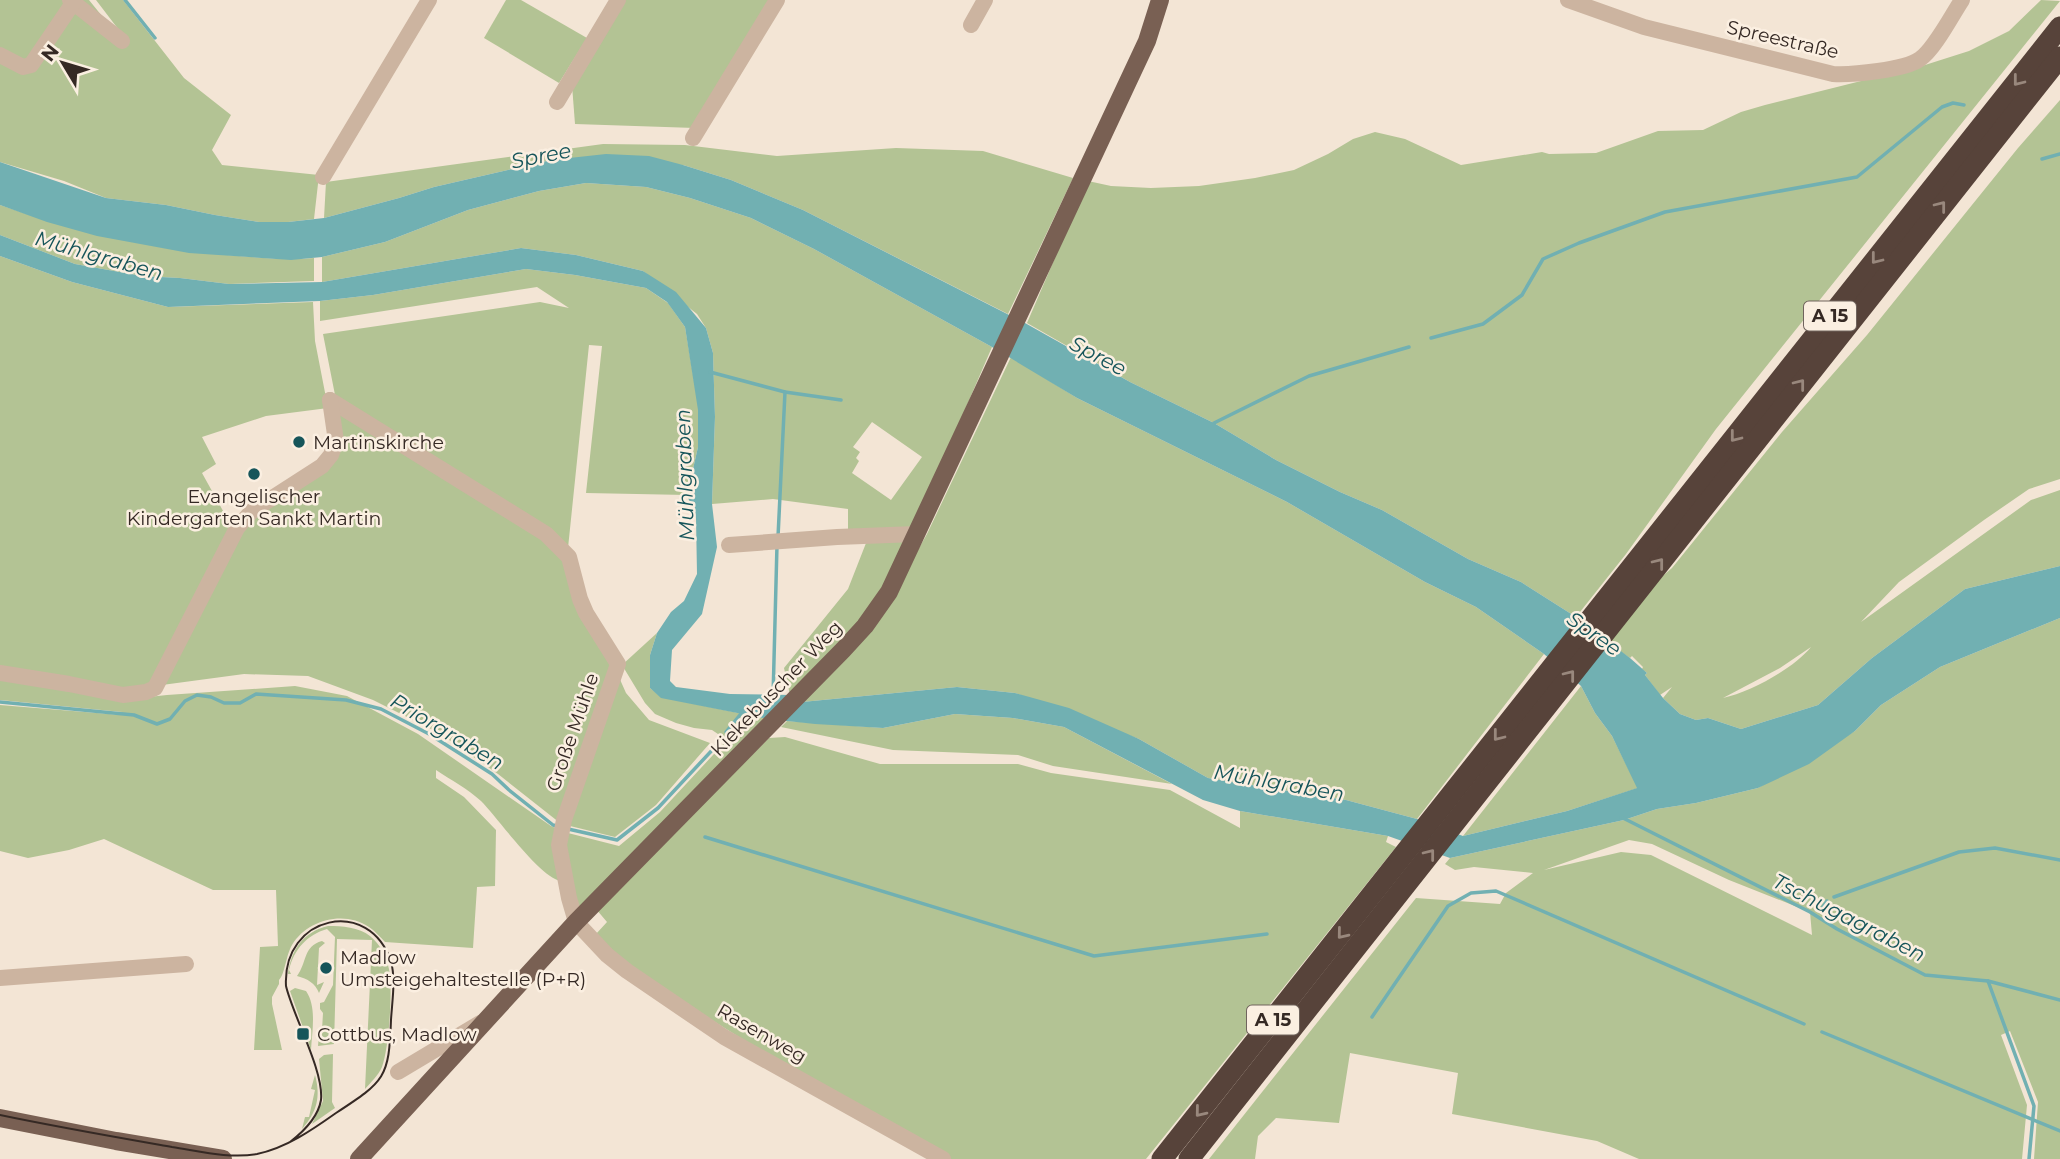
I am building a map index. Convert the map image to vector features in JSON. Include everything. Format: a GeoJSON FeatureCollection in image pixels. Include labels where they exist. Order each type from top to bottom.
{"type":"FeatureCollection","features":[{"type":"Feature","properties":{"kind":"highway","name":"A 15"},"geometry":{"type":"LineString","coordinates":[[1189,1159],[1388,908],[1609,611],[2060,27]]}},
{"type":"Feature","properties":{"kind":"highway","name":"A 15"},"geometry":{"type":"LineString","coordinates":[[1163,1159],[1384,880],[1609,611],[2060,57]]}},
{"type":"Feature","properties":{"kind":"main road","name":"Kiekebuscher Weg"},"geometry":{"type":"LineString","coordinates":[[359,1159],[576,922],[865,626],[889,592],[1147,41],[1160,0]]}},
{"type":"Feature","properties":{"kind":"main road"},"geometry":{"type":"LineString","coordinates":[[0,1118],[223,1159]]}},
{"type":"Feature","properties":{"kind":"street"},"geometry":{"type":"LineString","coordinates":[[323,177],[429,0]]}},
{"type":"Feature","properties":{"kind":"street"},"geometry":{"type":"LineString","coordinates":[[557,102],[618,0]]}},
{"type":"Feature","properties":{"kind":"street"},"geometry":{"type":"LineString","coordinates":[[693,138],[777,0]]}},
{"type":"Feature","properties":{"kind":"street"},"geometry":{"type":"LineString","coordinates":[[971,25],[985,0]]}},
{"type":"Feature","properties":{"kind":"street","name":"Spreestraße"},"geometry":{"type":"LineString","coordinates":[[1568,0],[1644,27],[1833,74],[1853,75],[1909,65],[1921,59],[1962,0]]}},
{"type":"Feature","properties":{"kind":"street"},"geometry":{"type":"LineString","coordinates":[[0,55],[23,67],[31,65],[71,1],[122,41]]}},
{"type":"Feature","properties":{"kind":"street","name":"Große Mühle"},"geometry":{"type":"LineString","coordinates":[[0,673],[123,695],[155,688],[237,528],[252,511],[322,466],[331,456],[336,441],[330,400],[546,534],[569,556],[586,613],[618,664],[560,838],[569,898],[576,922]]}},
{"type":"Feature","properties":{"kind":"street"},"geometry":{"type":"LineString","coordinates":[[729,545],[916,534]]}},
{"type":"Feature","properties":{"kind":"street","name":"Rasenweg"},"geometry":{"type":"LineString","coordinates":[[576,922],[626,971],[724,1037],[943,1159]]}},
{"type":"Feature","properties":{"kind":"street"},"geometry":{"type":"LineString","coordinates":[[0,978],[186,964]]}},
{"type":"Feature","properties":{"kind":"street"},"geometry":{"type":"LineString","coordinates":[[398,1072],[486,1019]]}},
{"type":"Feature","properties":{"kind":"green space"},"geometry":{"type":"Polygon","coordinates":[[[0,0],[89,0],[106,21],[125,38],[96,0],[123,0],[184,78],[231,115],[212,150],[222,165],[319,175],[314,219],[259,222],[166,205],[106,198],[64,181],[0,162],[0,0]]]}},
{"type":"Feature","properties":{"kind":"green space"},"geometry":{"type":"Polygon","coordinates":[[[506,0],[521,0],[587,38],[559,83],[484,38],[506,0]]]}},
{"type":"Feature","properties":{"kind":"green space"},"geometry":{"type":"Polygon","coordinates":[[[625,0],[772,0],[695,128],[575,124],[572,85],[625,0]]]}},
{"type":"Feature","properties":{"kind":"green space"},"geometry":{"type":"Polygon","coordinates":[[[2041,0],[2060,1],[1716,429],[1626,554],[1576,617],[1521,582],[1468,559],[1382,510],[1276,460],[1214,423],[1130,382],[1027,323],[1088,181],[1111,186],[1151,188],[1199,186],[1255,178],[1294,170],[1353,139],[1375,132],[1405,139],[1461,165],[1542,152],[1596,153],[1658,131],[1703,130],[1741,112],[1925,65],[1969,51],[2009,31],[2041,0]]]}},
{"type":"Feature","properties":{"kind":"green space"},"geometry":{"type":"Polygon","coordinates":[[[2060,100],[2060,479],[2029,489],[1984,520],[1899,582],[1861,622],[2031,500],[2060,490],[2060,566],[1965,589],[1872,658],[1818,705],[1741,729],[1708,718],[1696,720],[1680,714],[1663,698],[1672,687],[1660,695],[1645,675],[1647,673],[1643,667],[1632,656],[1630,658],[1608,643],[1782,432],[1867,335],[2060,100]],[[1811,647],[1780,668],[1723,698],[1771,678],[1811,647]]]}},
{"type":"Feature","properties":{"kind":"green space"},"geometry":{"type":"Polygon","coordinates":[[[603,144],[685,145],[777,156],[896,148],[983,151],[1073,178],[1008,314],[803,210],[731,180],[683,165],[551,160],[434,187],[324,218],[326,182],[603,144]]]}},
{"type":"Feature","properties":{"kind":"green space"},"geometry":{"type":"Polygon","coordinates":[[[586,183],[646,187],[751,218],[814,249],[992,347],[914,528],[848,533],[848,509],[773,499],[712,504],[715,417],[713,353],[706,328],[697,314],[643,271],[576,255],[521,248],[322,282],[322,257],[385,242],[468,210],[539,191],[586,183]],[[872,422],[853,447],[860,452],[856,458],[859,461],[852,473],[891,500],[922,457],[872,422]]]}},
{"type":"Feature","properties":{"kind":"green space"},"geometry":{"type":"Polygon","coordinates":[[[0,205],[59,224],[148,245],[239,256],[314,258],[314,281],[229,284],[142,276],[75,264],[0,235],[0,205]]]}},
{"type":"Feature","properties":{"kind":"green space"},"geometry":{"type":"Polygon","coordinates":[[[0,256],[72,282],[168,307],[313,302],[315,341],[328,408],[266,416],[202,437],[216,464],[202,473],[232,527],[151,684],[124,692],[0,670],[0,256]]]}},
{"type":"Feature","properties":{"kind":"green space"},"geometry":{"type":"Polygon","coordinates":[[[526,269],[646,288],[668,303],[685,327],[699,410],[698,447],[687,495],[586,493],[602,346],[589,345],[568,548],[336,400],[323,334],[540,302],[569,308],[537,287],[320,321],[320,301],[373,295],[526,269]]]}},
{"type":"Feature","properties":{"kind":"green space"},"geometry":{"type":"Polygon","coordinates":[[[1011,357],[1077,398],[1287,502],[1425,582],[1476,607],[1544,654],[1417,819],[1346,800],[1208,778],[1139,739],[1015,693],[957,687],[802,702],[899,583],[927,534],[1011,357]]]}},
{"type":"Feature","properties":{"kind":"green space"},"geometry":{"type":"Polygon","coordinates":[[[337,409],[546,538],[565,560],[611,668],[560,823],[498,774],[439,733],[373,700],[308,676],[244,674],[162,685],[206,597],[253,515],[329,466],[337,409]]]}},
{"type":"Feature","properties":{"kind":"green space"},"geometry":{"type":"Polygon","coordinates":[[[910,537],[870,615],[790,695],[784,668],[848,589],[868,538],[910,537]]]}},
{"type":"Feature","properties":{"kind":"green space"},"geometry":{"type":"Polygon","coordinates":[[[2060,618],[2060,1159],[2034,1159],[2038,1102],[2010,1031],[2001,1035],[2027,1105],[2022,1159],[1639,1159],[1597,1141],[1452,1114],[1458,1073],[1350,1053],[1339,1123],[1276,1118],[1258,1136],[1255,1159],[1209,1159],[1416,898],[1500,904],[1506,893],[1533,873],[1474,867],[1455,870],[1445,864],[1450,858],[1758,788],[1855,731],[1881,705],[1940,667],[2060,618]],[[1629,840],[1544,870],[1621,852],[1651,855],[1812,935],[1810,912],[1729,880],[1652,844],[1629,840]]]}},
{"type":"Feature","properties":{"kind":"green space"},"geometry":{"type":"Polygon","coordinates":[[[657,633],[650,655],[650,688],[661,697],[768,719],[577,916],[564,832],[619,846],[660,812],[727,740],[712,730],[676,723],[655,714],[645,703],[622,665],[657,633]]]}},
{"type":"Feature","properties":{"kind":"green space"},"geometry":{"type":"Polygon","coordinates":[[[618,675],[626,693],[649,720],[710,743],[656,805],[615,837],[566,825],[618,675]]]}},
{"type":"Feature","properties":{"kind":"green space"},"geometry":{"type":"Polygon","coordinates":[[[0,678],[121,700],[295,686],[347,696],[418,734],[558,829],[561,881],[542,870],[531,859],[481,801],[436,770],[436,778],[464,797],[496,830],[495,886],[477,887],[473,948],[385,942],[369,927],[349,919],[327,920],[316,924],[299,936],[292,945],[272,997],[282,1050],[254,1050],[260,947],[278,946],[276,890],[213,890],[104,839],[69,850],[28,858],[0,851],[0,705],[121,715],[122,712],[0,700],[0,678]]]}},
{"type":"Feature","properties":{"kind":"green space"},"geometry":{"type":"Polygon","coordinates":[[[1581,686],[1595,713],[1612,736],[1638,788],[1567,811],[1463,836],[1581,686]]]}},
{"type":"Feature","properties":{"kind":"green space"},"geometry":{"type":"Polygon","coordinates":[[[955,714],[1013,718],[1064,727],[1172,784],[1053,766],[1018,755],[893,750],[781,727],[787,721],[883,728],[955,714]]]}},
{"type":"Feature","properties":{"kind":"green space"},"geometry":{"type":"Polygon","coordinates":[[[785,737],[880,764],[1018,764],[1051,773],[1170,790],[1240,828],[1240,811],[1388,836],[1386,842],[1396,847],[1146,1159],[951,1159],[801,1076],[621,963],[596,934],[607,922],[596,909],[607,896],[769,738],[785,737]]]}},
{"type":"Feature","properties":{"kind":"green space"},"geometry":{"type":"Polygon","coordinates":[[[328,926],[356,929],[366,933],[377,943],[389,969],[390,1004],[384,1058],[379,1073],[365,1089],[372,940],[337,939],[334,1044],[318,1046],[323,1013],[320,1003],[324,1002],[333,985],[335,937],[327,929],[308,939],[294,956],[289,970],[291,974],[288,974],[292,957],[295,950],[305,937],[328,926]]]}},
{"type":"Feature","properties":{"kind":"green space"},"geometry":{"type":"Polygon","coordinates":[[[322,941],[325,943],[319,948],[317,985],[324,982],[319,993],[311,982],[297,976],[308,951],[322,941]]]}},
{"type":"Feature","properties":{"kind":"green space"},"geometry":{"type":"Polygon","coordinates":[[[295,988],[306,991],[312,1004],[311,1050],[290,991],[295,988]]]}},
{"type":"Feature","properties":{"kind":"green space"},"geometry":{"type":"Polygon","coordinates":[[[333,1054],[332,1102],[335,1108],[312,1124],[323,1101],[319,1059],[333,1054]]]}},
{"type":"Feature","properties":{"kind":"green space"},"geometry":{"type":"Polygon","coordinates":[[[315,1075],[318,1090],[316,1104],[311,1116],[302,1129],[305,1117],[309,1117],[315,1090],[311,1089],[315,1075]]]}},
{"type":"Feature","properties":{"kind":"water","name":"Spree"},"geometry":{"type":"Polygon","coordinates":[[[606,154],[649,156],[731,180],[803,210],[1025,323],[1130,382],[1214,423],[1276,460],[1382,510],[1468,559],[1521,582],[1576,617],[1630,658],[1647,673],[1645,675],[1663,698],[1680,714],[1696,720],[1708,718],[1741,729],[1818,705],[1872,658],[1965,589],[2060,566],[2060,618],[1940,667],[1881,705],[1855,731],[1809,764],[1758,788],[1450,858],[1388,836],[1240,811],[1203,800],[1064,727],[1013,718],[955,714],[883,728],[815,724],[768,719],[661,698],[650,688],[650,655],[657,633],[671,612],[684,601],[697,574],[696,518],[687,495],[698,447],[698,410],[685,327],[667,302],[646,288],[526,269],[373,295],[320,301],[168,307],[72,282],[0,256],[0,235],[75,264],[142,276],[229,284],[322,282],[521,248],[576,255],[643,271],[676,292],[706,328],[713,353],[715,417],[712,504],[717,547],[702,614],[672,650],[670,681],[676,687],[730,694],[790,695],[802,702],[957,687],[1015,693],[1069,708],[1139,739],[1208,778],[1346,800],[1417,819],[1463,836],[1567,811],[1637,788],[1612,736],[1595,713],[1581,686],[1544,654],[1476,607],[1425,582],[1287,502],[1077,398],[992,347],[814,249],[751,218],[646,187],[586,183],[539,191],[468,210],[385,242],[322,257],[291,260],[189,253],[97,236],[0,205],[0,162],[106,198],[166,205],[259,222],[288,222],[324,218],[434,187],[551,160],[606,154]]]}},
{"type":"Feature","properties":{"kind":"waterway"},"geometry":{"type":"LineString","coordinates":[[125,0],[155,38]]}},
{"type":"Feature","properties":{"kind":"waterway"},"geometry":{"type":"LineString","coordinates":[[1431,338],[1483,324],[1522,295],[1543,259],[1579,243],[1665,212],[1857,177],[1942,107],[1953,103],[1964,105]]}},
{"type":"Feature","properties":{"kind":"waterway"},"geometry":{"type":"LineString","coordinates":[[2042,159],[2060,154]]}},
{"type":"Feature","properties":{"kind":"waterway"},"geometry":{"type":"LineString","coordinates":[[1214,423],[1309,376],[1409,347]]}},
{"type":"Feature","properties":{"kind":"waterway"},"geometry":{"type":"LineString","coordinates":[[710,372],[785,392],[841,400]]}},
{"type":"Feature","properties":{"kind":"waterway"},"geometry":{"type":"LineString","coordinates":[[778,537],[785,392]]}},
{"type":"Feature","properties":{"kind":"waterway"},"geometry":{"type":"LineString","coordinates":[[773,698],[777,545]]}},
{"type":"Feature","properties":{"kind":"waterway","name":"Priorgraben"},"geometry":{"type":"LineString","coordinates":[[0,702],[134,715],[157,724],[170,719],[185,701],[197,695],[224,703],[240,703],[256,694],[346,700],[381,709],[429,734],[492,774],[557,826]]}},
{"type":"Feature","properties":{"kind":"waterway","name":"Priorgraben"},"geometry":{"type":"LineString","coordinates":[[726,732],[744,710]]}},
{"type":"Feature","properties":{"kind":"waterway","name":"Priorgraben"},"geometry":{"type":"LineString","coordinates":[[568,829],[617,840],[658,808],[716,746]]}},
{"type":"Feature","properties":{"kind":"waterway","name":"Tschugagraben"},"geometry":{"type":"LineString","coordinates":[[1621,817],[1810,912],[1925,975],[1988,981],[2034,1106],[2029,1159]]}},
{"type":"Feature","properties":{"kind":"waterway"},"geometry":{"type":"LineString","coordinates":[[705,837],[1094,956],[1267,934]]}},
{"type":"Feature","properties":{"kind":"waterway"},"geometry":{"type":"LineString","coordinates":[[1834,897],[1959,852],[1995,848],[2060,860]]}},
{"type":"Feature","properties":{"kind":"waterway"},"geometry":{"type":"LineString","coordinates":[[1372,1017],[1448,906],[1471,893],[1496,891],[1804,1024]]}},
{"type":"Feature","properties":{"kind":"waterway"},"geometry":{"type":"LineString","coordinates":[[1820,911],[1827,901]]}},
{"type":"Feature","properties":{"kind":"waterway"},"geometry":{"type":"LineString","coordinates":[[1988,981],[2060,1000]]}},
{"type":"Feature","properties":{"kind":"waterway"},"geometry":{"type":"LineString","coordinates":[[1822,1032],[2060,1131]]}},
{"type":"Feature","properties":{"kind":"tram line"},"geometry":{"type":"LineString","coordinates":[[0,1115],[225,1155],[257,1154],[278,1147],[288,1143],[298,1138],[365,1093],[374,1085],[386,1066],[393,983],[391,962],[380,941],[365,928],[347,922],[329,923],[312,930],[298,943],[289,962],[286,986],[321,1088],[321,1100],[313,1119],[305,1129],[290,1142]]}},
{"type":"Feature","properties":{"kind":"place","name":"Martinskirche"},"geometry":{"type":"Point","coordinates":[299,442]}},
{"type":"Feature","properties":{"kind":"place","name":"Evangelischer Kindergarten Sankt Martin"},"geometry":{"type":"Point","coordinates":[254,474]}},
{"type":"Feature","properties":{"kind":"place","name":"Madlow Umsteigehaltestelle (P+R)"},"geometry":{"type":"Point","coordinates":[326,968]}},
{"type":"Feature","properties":{"kind":"place","name":"Cottbus, Madlow"},"geometry":{"type":"Point","coordinates":[303,1034]}},
{"type":"Feature","properties":{"kind":"water label","name":"Mühlgraben"},"geometry":{"type":"Point","coordinates":[99,256]}},
{"type":"Feature","properties":{"kind":"water label","name":"Mühlgraben"},"geometry":{"type":"Point","coordinates":[685,475]}},
{"type":"Feature","properties":{"kind":"water label","name":"Mühlgraben"},"geometry":{"type":"Point","coordinates":[1279,783]}}]}
